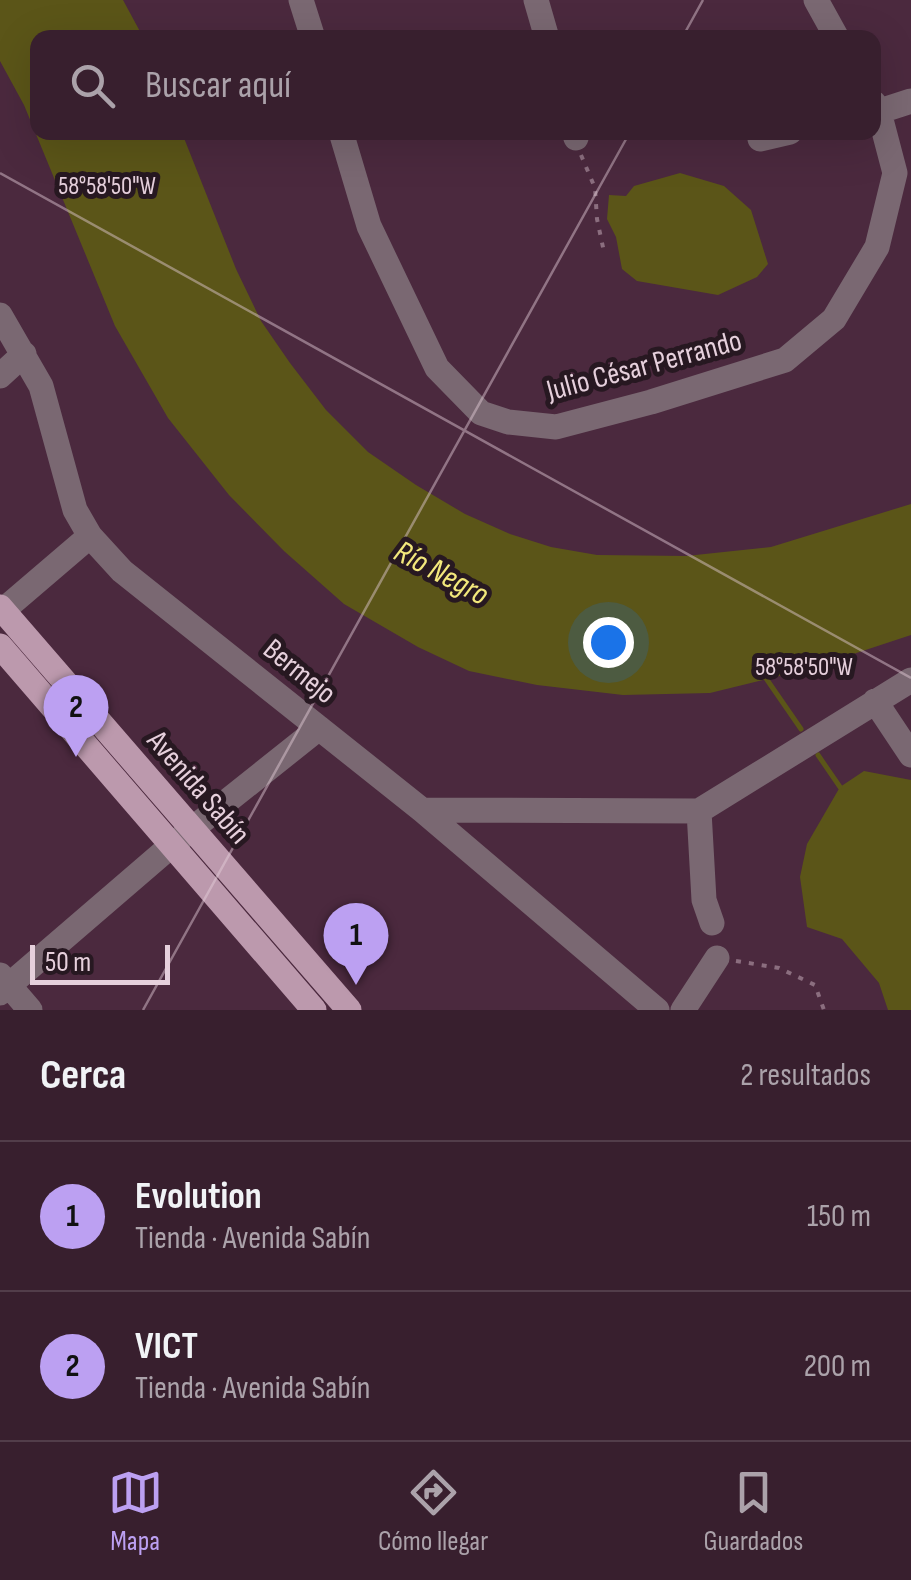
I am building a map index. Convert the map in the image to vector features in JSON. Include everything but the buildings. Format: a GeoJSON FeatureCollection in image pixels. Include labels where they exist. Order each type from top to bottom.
{"type":"FeatureCollection","features":[{"type":"Feature","properties":{"kind":"main road","name":"Avenida Sabín"},"geometry":{"type":"LineString","coordinates":[[1,610],[314,1010]]}},
{"type":"Feature","properties":{"kind":"main road","name":"Avenida Sabín"},"geometry":{"type":"LineString","coordinates":[[0,646],[349,1010]]}},
{"type":"Feature","properties":{"kind":"street"},"geometry":{"type":"LineString","coordinates":[[301,0],[310,30]]}},
{"type":"Feature","properties":{"kind":"street"},"geometry":{"type":"LineString","coordinates":[[536,0],[545,30]]}},
{"type":"Feature","properties":{"kind":"street"},"geometry":{"type":"LineString","coordinates":[[816,0],[833,30]]}},
{"type":"Feature","properties":{"kind":"street"},"geometry":{"type":"LineString","coordinates":[[881,108],[911,100]]}},
{"type":"Feature","properties":{"kind":"street","name":"Julio César Perrando"},"geometry":{"type":"LineString","coordinates":[[343,140],[369,226],[437,368],[482,413],[508,422],[556,426],[651,402],[786,360],[834,319],[877,246],[895,173],[881,128]]}},
{"type":"Feature","properties":{"kind":"street","name":"Bermejo"},"geometry":{"type":"LineString","coordinates":[[0,315],[41,386],[75,510],[90,536],[122,571],[422,810],[657,1010]]}},
{"type":"Feature","properties":{"kind":"street"},"geometry":{"type":"LineString","coordinates":[[0,376],[24,354]]}},
{"type":"Feature","properties":{"kind":"street"},"geometry":{"type":"LineString","coordinates":[[1,610],[90,536]]}},
{"type":"Feature","properties":{"kind":"street"},"geometry":{"type":"LineString","coordinates":[[422,810],[699,811],[911,680]]}},
{"type":"Feature","properties":{"kind":"street"},"geometry":{"type":"LineString","coordinates":[[875,701],[911,756]]}},
{"type":"Feature","properties":{"kind":"street"},"geometry":{"type":"LineString","coordinates":[[30,1010],[3,984],[319,728]]}},
{"type":"Feature","properties":{"kind":"street"},"geometry":{"type":"LineString","coordinates":[[699,811],[704,900],[712,923]]}},
{"type":"Feature","properties":{"kind":"street"},"geometry":{"type":"LineString","coordinates":[[683,1010],[716,958]]}},
{"type":"Feature","properties":{"kind":"path"},"geometry":{"type":"LineString","coordinates":[[576,140],[595,188],[604,252]]}},
{"type":"Feature","properties":{"kind":"path"},"geometry":{"type":"LineString","coordinates":[[716,958],[779,968],[815,985],[824,1010]]}},
{"type":"Feature","properties":{"kind":"water"},"geometry":{"type":"Polygon","coordinates":[[[0,0],[123,0],[139,30],[30,30],[30,120],[0,61],[0,0]]]}},
{"type":"Feature","properties":{"kind":"water","name":"Río Negro"},"geometry":{"type":"Polygon","coordinates":[[[38,140],[185,140],[236,269],[261,321],[290,363],[326,410],[368,452],[465,514],[551,547],[597,555],[686,556],[771,547],[911,504],[911,635],[808,669],[710,693],[623,695],[537,685],[469,671],[344,604],[284,551],[229,495],[168,418],[115,326],[38,140]]]}},
{"type":"Feature","properties":{"kind":"water"},"geometry":{"type":"Polygon","coordinates":[[[680,173],[724,186],[751,210],[768,264],[757,277],[718,295],[637,281],[622,269],[616,237],[607,219],[609,195],[626,196],[634,186],[680,173]]]}},
{"type":"Feature","properties":{"kind":"water"},"geometry":{"type":"Polygon","coordinates":[[[864,771],[911,780],[911,1010],[888,1010],[879,983],[842,939],[807,927],[800,877],[807,844],[840,787],[864,771]]]}},
{"type":"Feature","properties":{"kind":"waterway"},"geometry":{"type":"LineString","coordinates":[[763,674],[801,729]]}},
{"type":"Feature","properties":{"kind":"waterway"},"geometry":{"type":"LineString","coordinates":[[818,755],[840,787]]}},
{"type":"Feature","properties":{"kind":"place","name":"VICT"},"geometry":{"type":"Point","coordinates":[76,757]}},
{"type":"Feature","properties":{"kind":"place","name":"Evolution"},"geometry":{"type":"Point","coordinates":[356,985]}}]}
